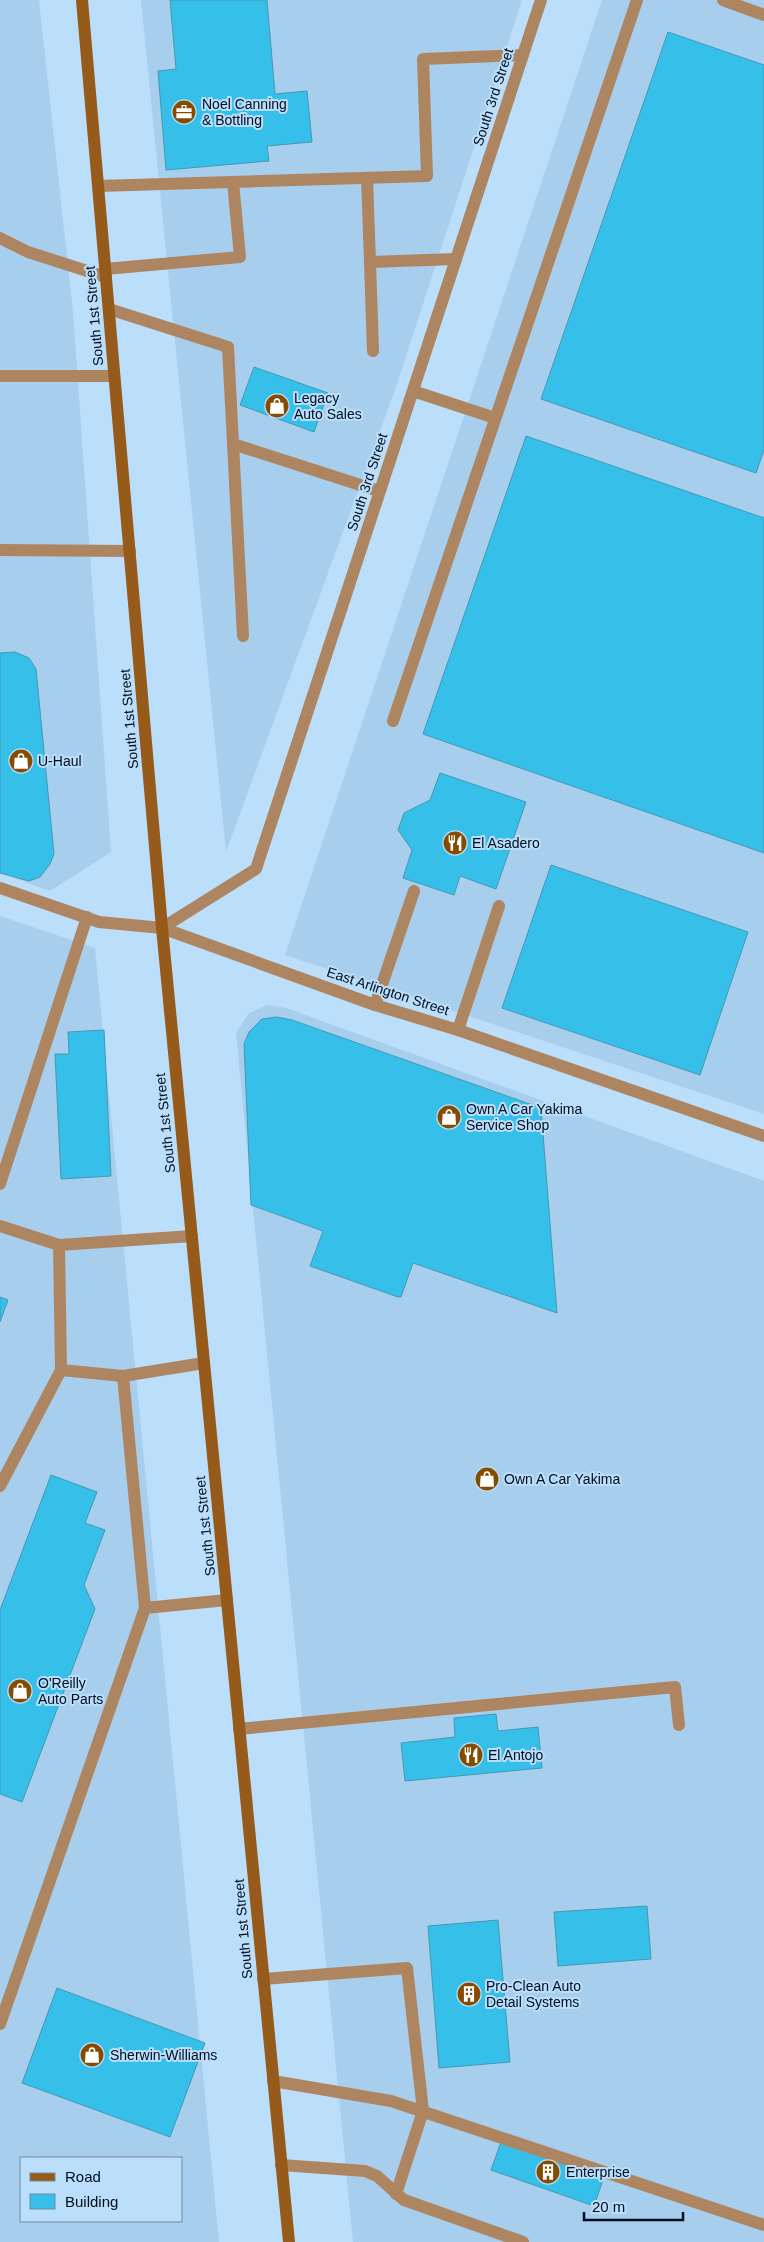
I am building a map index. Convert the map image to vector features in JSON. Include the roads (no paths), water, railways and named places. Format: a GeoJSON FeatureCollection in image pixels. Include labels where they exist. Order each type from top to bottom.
{"type":"FeatureCollection","features":[{"type":"Feature","properties":{"kind":"main road","name":"South 1st Street"},"geometry":{"type":"LineString","coordinates":[[82,0],[162,928],[289,2242]]}},
{"type":"Feature","properties":{"kind":"street","name":"South 3rd Street"},"geometry":{"type":"LineString","coordinates":[[162,928],[256,869],[541,0]]}},
{"type":"Feature","properties":{"kind":"street"},"geometry":{"type":"LineString","coordinates":[[393,721],[637,0]]}},
{"type":"Feature","properties":{"kind":"street"},"geometry":{"type":"LineString","coordinates":[[723,0],[764,15]]}},
{"type":"Feature","properties":{"kind":"street"},"geometry":{"type":"LineString","coordinates":[[98,186],[427,176],[423,59],[523,55]]}},
{"type":"Feature","properties":{"kind":"street"},"geometry":{"type":"LineString","coordinates":[[367,178],[373,351]]}},
{"type":"Feature","properties":{"kind":"street"},"geometry":{"type":"LineString","coordinates":[[0,238],[28,252],[106,273],[240,257],[233,182]]}},
{"type":"Feature","properties":{"kind":"street"},"geometry":{"type":"LineString","coordinates":[[370,262],[456,258]]}},
{"type":"Feature","properties":{"kind":"street"},"geometry":{"type":"LineString","coordinates":[[109,309],[228,347],[243,636]]}},
{"type":"Feature","properties":{"kind":"street"},"geometry":{"type":"LineString","coordinates":[[0,376],[114,376]]}},
{"type":"Feature","properties":{"kind":"street"},"geometry":{"type":"LineString","coordinates":[[413,391],[495,418]]}},
{"type":"Feature","properties":{"kind":"street"},"geometry":{"type":"LineString","coordinates":[[233,444],[379,491]]}},
{"type":"Feature","properties":{"kind":"street"},"geometry":{"type":"LineString","coordinates":[[0,550],[130,551]]}},
{"type":"Feature","properties":{"kind":"street","name":"East Arlington Street"},"geometry":{"type":"LineString","coordinates":[[0,888],[99,922],[162,928],[375,1004],[458,1030],[764,1136]]}},
{"type":"Feature","properties":{"kind":"street"},"geometry":{"type":"LineString","coordinates":[[375,1004],[414,891]]}},
{"type":"Feature","properties":{"kind":"street"},"geometry":{"type":"LineString","coordinates":[[458,1030],[499,906]]}},
{"type":"Feature","properties":{"kind":"street"},"geometry":{"type":"LineString","coordinates":[[0,1184],[87,917]]}},
{"type":"Feature","properties":{"kind":"street"},"geometry":{"type":"LineString","coordinates":[[0,1226],[59,1245],[192,1236]]}},
{"type":"Feature","properties":{"kind":"street"},"geometry":{"type":"LineString","coordinates":[[0,1486],[61,1370],[59,1245]]}},
{"type":"Feature","properties":{"kind":"street"},"geometry":{"type":"LineString","coordinates":[[61,1370],[123,1376],[204,1364]]}},
{"type":"Feature","properties":{"kind":"street"},"geometry":{"type":"LineString","coordinates":[[0,2024],[145,1608],[123,1376]]}},
{"type":"Feature","properties":{"kind":"street"},"geometry":{"type":"LineString","coordinates":[[145,1608],[227,1600]]}},
{"type":"Feature","properties":{"kind":"street"},"geometry":{"type":"LineString","coordinates":[[239,1730],[675,1687],[678,1724]]}},
{"type":"Feature","properties":{"kind":"street"},"geometry":{"type":"LineString","coordinates":[[263,1978],[407,1968],[423,2111],[396,2194]]}},
{"type":"Feature","properties":{"kind":"street"},"geometry":{"type":"LineString","coordinates":[[273,2081],[391,2101],[764,2225]]}},
{"type":"Feature","properties":{"kind":"street"},"geometry":{"type":"LineString","coordinates":[[281,2165],[365,2172],[377,2176],[404,2200],[523,2242]]}},
{"type":"Feature","properties":{"kind":"place","name":"Noel Canning & Bottling"},"geometry":{"type":"Point","coordinates":[184,112]}},
{"type":"Feature","properties":{"kind":"place","name":"Legacy Auto Sales"},"geometry":{"type":"Point","coordinates":[277,406]}},
{"type":"Feature","properties":{"kind":"place","name":"U-Haul"},"geometry":{"type":"Point","coordinates":[21,761]}},
{"type":"Feature","properties":{"kind":"place","name":"El Asadero"},"geometry":{"type":"Point","coordinates":[455,843]}},
{"type":"Feature","properties":{"kind":"place","name":"Own A Car Yakima Service Shop"},"geometry":{"type":"Point","coordinates":[449,1117]}},
{"type":"Feature","properties":{"kind":"place","name":"Own A Car Yakima"},"geometry":{"type":"Point","coordinates":[487,1479]}},
{"type":"Feature","properties":{"kind":"place","name":"O'Reilly Auto Parts"},"geometry":{"type":"Point","coordinates":[20,1691]}},
{"type":"Feature","properties":{"kind":"place","name":"El Antojo"},"geometry":{"type":"Point","coordinates":[471,1755]}},
{"type":"Feature","properties":{"kind":"place","name":"Pro-Clean Auto Detail Systems"},"geometry":{"type":"Point","coordinates":[469,1994]}},
{"type":"Feature","properties":{"kind":"place","name":"Sherwin-Williams"},"geometry":{"type":"Point","coordinates":[92,2055]}},
{"type":"Feature","properties":{"kind":"place","name":"Enterprise"},"geometry":{"type":"Point","coordinates":[548,2172]}}]}
